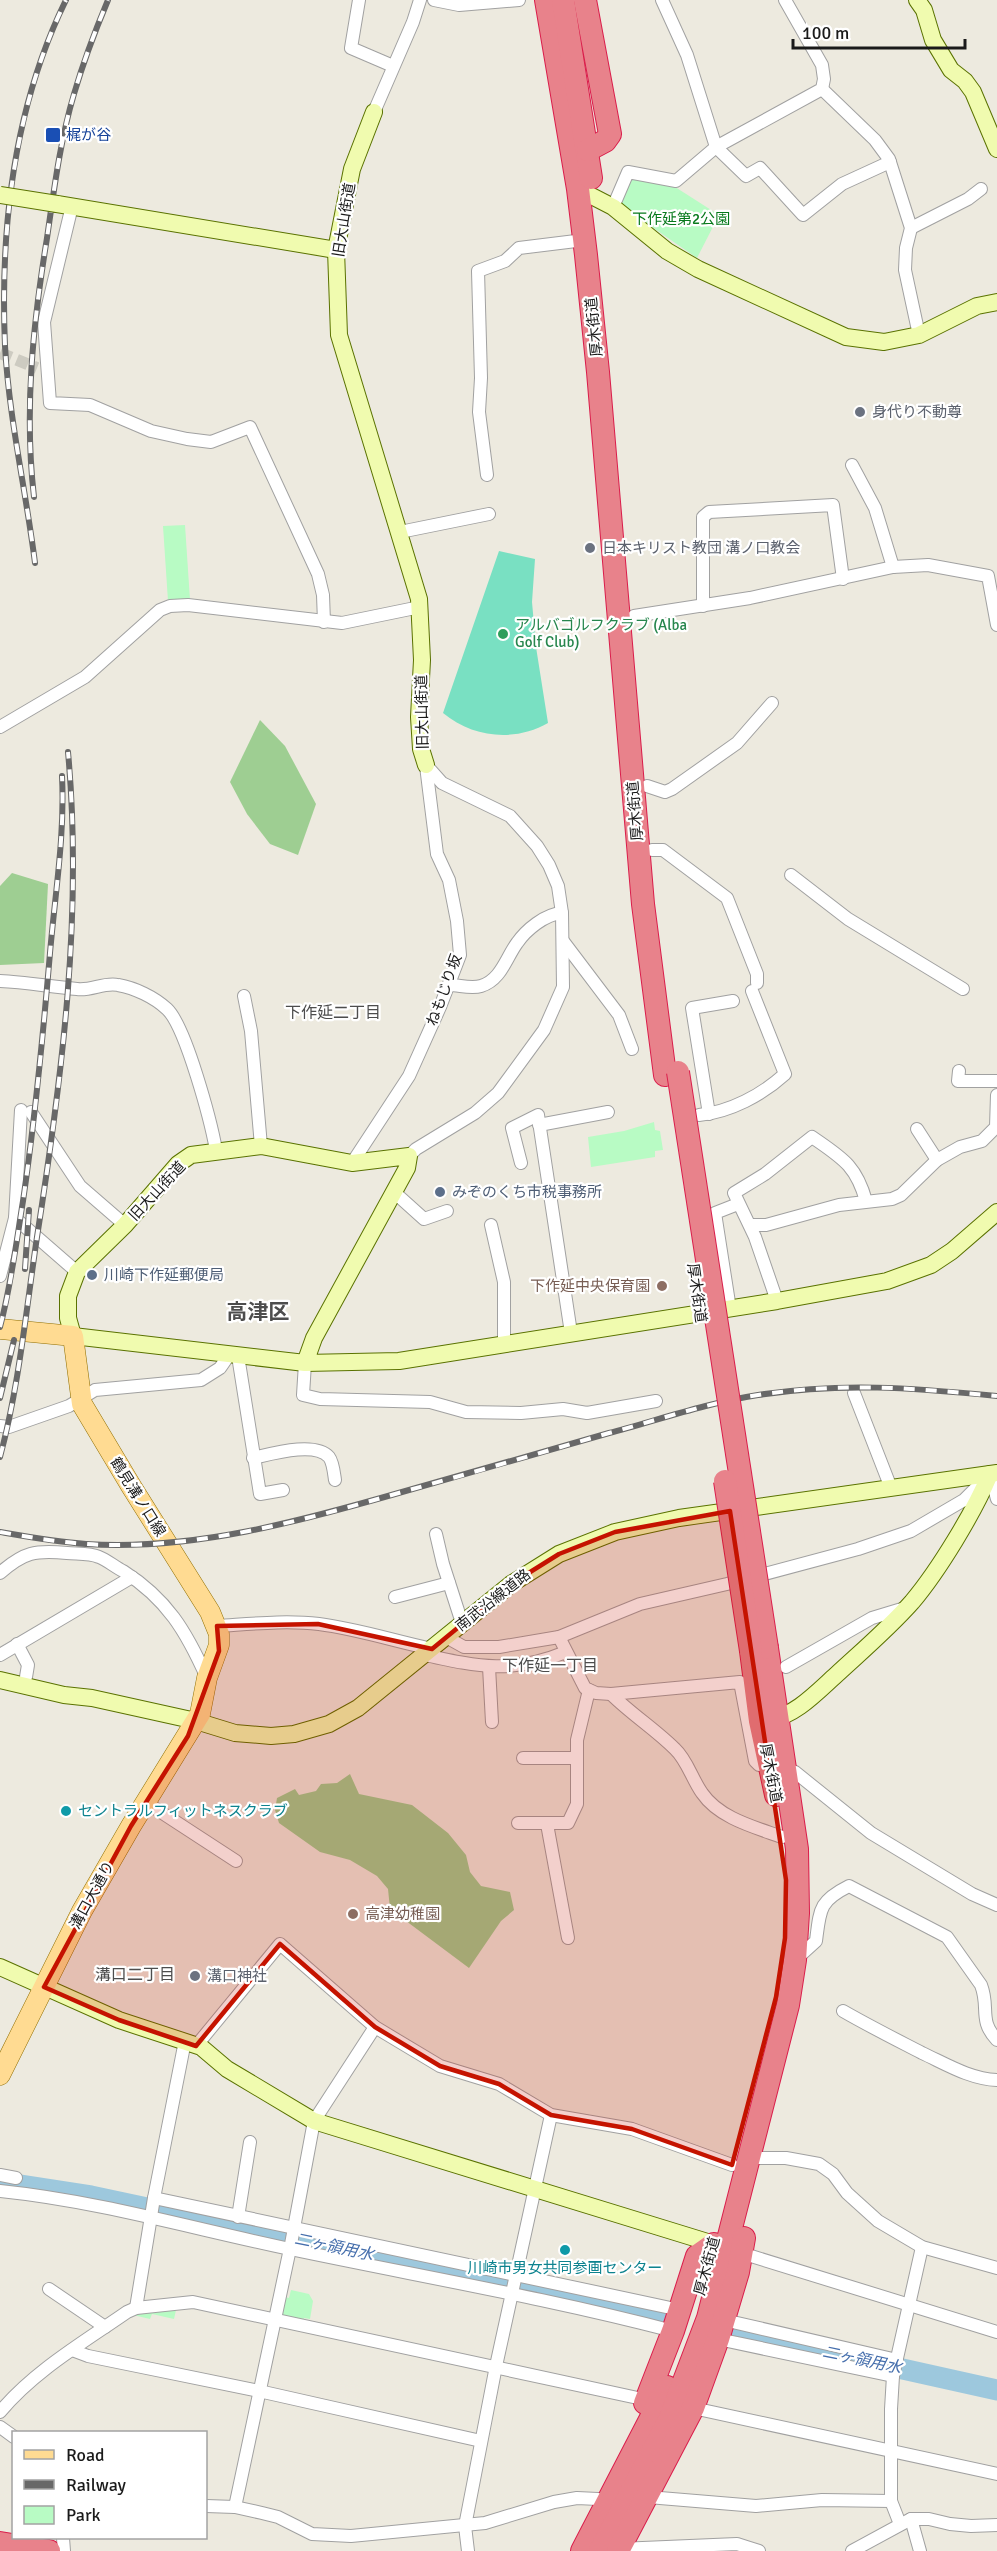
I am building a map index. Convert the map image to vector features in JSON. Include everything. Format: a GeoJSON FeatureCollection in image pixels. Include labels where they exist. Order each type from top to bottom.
{"type":"FeatureCollection","features":[{"type":"Feature","properties":{"kind":"highway","name":"厚木街道"},"geometry":{"type":"LineString","coordinates":[[546,0],[586,192],[612,362],[671,1074]]}},
{"type":"Feature","properties":{"kind":"highway","name":"厚木街道"},"geometry":{"type":"LineString","coordinates":[[563,0],[588,150],[584,240],[599,383],[643,904],[671,1074],[768,1720],[797,1849],[798,1913],[795,1960],[788,2005],[748,2154],[727,2249],[699,2322],[664,2397],[582,2551]]}},
{"type":"Feature","properties":{"kind":"highway"},"geometry":{"type":"LineString","coordinates":[[585,0],[610,134],[605,141],[588,150]]}},
{"type":"Feature","properties":{"kind":"highway","name":"厚木街道"},"geometry":{"type":"LineString","coordinates":[[748,2154],[750,2104],[780,1973],[786,1913],[786,1880],[777,1767]]}},
{"type":"Feature","properties":{"kind":"highway","name":"厚木街道"},"geometry":{"type":"LineString","coordinates":[[613,2550],[670,2418],[699,2322]]}},
{"type":"Feature","properties":{"kind":"highway"},"geometry":{"type":"LineString","coordinates":[[568,2551],[624,2451],[647,2400],[699,2322]]}},
{"type":"Feature","properties":{"kind":"highway"},"geometry":{"type":"LineString","coordinates":[[613,2550],[648,2497],[693,2408],[699,2322]]}},
{"type":"Feature","properties":{"kind":"highway"},"geometry":{"type":"LineString","coordinates":[[0,2543],[49,2551]]}},
{"type":"Feature","properties":{"kind":"main road"},"geometry":{"type":"LineString","coordinates":[[0,1329],[73,1336]]}},
{"type":"Feature","properties":{"kind":"main road","name":"鶴見溝ノ口線"},"geometry":{"type":"LineString","coordinates":[[73,1336],[80,1381],[80,1399],[131,1486],[203,1599],[217,1626],[220,1639],[219,1651],[207,1678],[200,1714],[196,1721]]}},
{"type":"Feature","properties":{"kind":"main road","name":"溝口大通り"},"geometry":{"type":"LineString","coordinates":[[0,2075],[82,1911],[196,1721]]}},
{"type":"Feature","properties":{"kind":"street"},"geometry":{"type":"LineString","coordinates":[[359,0],[351,48],[393,66]]}},
{"type":"Feature","properties":{"kind":"street","name":"旧大山街道"},"geometry":{"type":"LineString","coordinates":[[73,1336],[68,1318],[68,1296],[77,1272],[125,1225],[178,1164],[191,1155],[261,1146],[352,1163],[409,1156],[416,1149],[474,1113],[498,1093],[544,1030],[563,987],[562,912],[558,886],[549,865],[510,816],[442,783],[426,765],[421,749],[419,717],[420,607],[400,532],[339,335],[336,250],[352,170],[420,0]]}},
{"type":"Feature","properties":{"kind":"street"},"geometry":{"type":"LineString","coordinates":[[434,0],[459,5],[519,0]]}},
{"type":"Feature","properties":{"kind":"street"},"geometry":{"type":"LineString","coordinates":[[662,0],[687,55],[716,147],[746,176],[760,168],[803,215],[842,184],[890,162]]}},
{"type":"Feature","properties":{"kind":"street"},"geometry":{"type":"LineString","coordinates":[[784,0],[822,65],[824,79],[822,89]]}},
{"type":"Feature","properties":{"kind":"street"},"geometry":{"type":"LineString","coordinates":[[917,0],[924,10],[933,40],[951,70],[965,81],[973,92],[997,149]]}},
{"type":"Feature","properties":{"kind":"street"},"geometry":{"type":"LineString","coordinates":[[613,207],[628,172],[676,181],[716,147],[822,89]]}},
{"type":"Feature","properties":{"kind":"street"},"geometry":{"type":"LineString","coordinates":[[822,89],[875,140],[884,150],[890,162],[911,228],[906,248],[905,270],[919,335]]}},
{"type":"Feature","properties":{"kind":"street"},"geometry":{"type":"LineString","coordinates":[[911,228],[968,199],[981,189]]}},
{"type":"Feature","properties":{"kind":"street"},"geometry":{"type":"LineString","coordinates":[[586,192],[613,207],[667,251],[727,284],[831,332],[867,341],[884,342],[919,335],[977,306],[997,302]]}},
{"type":"Feature","properties":{"kind":"street"},"geometry":{"type":"LineString","coordinates":[[0,195],[336,250]]}},
{"type":"Feature","properties":{"kind":"street"},"geometry":{"type":"LineString","coordinates":[[64,205],[44,322],[42,370],[50,404],[90,405],[151,432],[211,442],[250,427],[318,574],[323,595],[324,622]]}},
{"type":"Feature","properties":{"kind":"street"},"geometry":{"type":"LineString","coordinates":[[487,475],[479,412],[481,378],[478,271],[505,261],[519,248],[584,240]]}},
{"type":"Feature","properties":{"kind":"street"},"geometry":{"type":"LineString","coordinates":[[852,465],[875,508],[893,567]]}},
{"type":"Feature","properties":{"kind":"street"},"geometry":{"type":"LineString","coordinates":[[703,606],[703,517],[709,512],[832,505],[843,579]]}},
{"type":"Feature","properties":{"kind":"street"},"geometry":{"type":"LineString","coordinates":[[400,532],[489,514]]}},
{"type":"Feature","properties":{"kind":"street"},"geometry":{"type":"LineString","coordinates":[[634,615],[703,606],[893,567],[928,565],[988,576],[997,625]]}},
{"type":"Feature","properties":{"kind":"street"},"geometry":{"type":"LineString","coordinates":[[0,727],[85,677],[148,619],[170,606],[188,605],[324,622],[350,623],[420,607]]}},
{"type":"Feature","properties":{"kind":"street"},"geometry":{"type":"LineString","coordinates":[[646,786],[665,792],[672,789],[737,743],[772,703]]}},
{"type":"Feature","properties":{"kind":"street","name":"ねもじり坂"},"geometry":{"type":"LineString","coordinates":[[352,1163],[409,1076],[449,986],[460,955],[457,921],[449,880],[437,854],[426,765]]}},
{"type":"Feature","properties":{"kind":"street"},"geometry":{"type":"LineString","coordinates":[[652,850],[663,850],[727,898],[757,974],[755,987],[785,1074],[736,1106],[704,1115],[692,1008],[733,1002]]}},
{"type":"Feature","properties":{"kind":"street"},"geometry":{"type":"LineString","coordinates":[[791,874],[848,920],[963,989]]}},
{"type":"Feature","properties":{"kind":"street"},"geometry":{"type":"LineString","coordinates":[[449,986],[472,987],[483,985],[493,979],[504,966],[517,942],[551,913],[562,912]]}},
{"type":"Feature","properties":{"kind":"street"},"geometry":{"type":"LineString","coordinates":[[563,940],[619,1015],[632,1049]]}},
{"type":"Feature","properties":{"kind":"street"},"geometry":{"type":"LineString","coordinates":[[0,981],[33,982],[78,989],[105,984],[118,985],[149,996],[168,1010],[177,1023],[210,1116],[216,1150]]}},
{"type":"Feature","properties":{"kind":"street"},"geometry":{"type":"LineString","coordinates":[[244,996],[251,1031],[261,1146]]}},
{"type":"Feature","properties":{"kind":"street"},"geometry":{"type":"LineString","coordinates":[[959,1071],[958,1081],[997,1081]]}},
{"type":"Feature","properties":{"kind":"street"},"geometry":{"type":"LineString","coordinates":[[750,1225],[766,1225],[839,1205],[866,1200],[892,1199],[901,1195],[937,1160],[960,1147],[982,1141],[997,1128],[997,1095]]}},
{"type":"Feature","properties":{"kind":"street"},"geometry":{"type":"LineString","coordinates":[[0,1276],[15,1218],[26,1111],[80,1186],[125,1225]]}},
{"type":"Feature","properties":{"kind":"street"},"geometry":{"type":"LineString","coordinates":[[539,1125],[608,1112]]}},
{"type":"Feature","properties":{"kind":"street"},"geometry":{"type":"LineString","coordinates":[[521,1163],[512,1128],[538,1114],[571,1333]]}},
{"type":"Feature","properties":{"kind":"street"},"geometry":{"type":"LineString","coordinates":[[917,1129],[937,1160]]}},
{"type":"Feature","properties":{"kind":"street"},"geometry":{"type":"LineString","coordinates":[[777,1301],[750,1225],[734,1193],[765,1174],[812,1137],[831,1150],[857,1174],[866,1200]]}},
{"type":"Feature","properties":{"kind":"street"},"geometry":{"type":"LineString","coordinates":[[409,1156],[407,1168],[314,1338],[305,1364],[303,1395],[320,1399],[430,1402],[466,1412],[521,1413],[563,1409],[586,1413],[656,1401]]}},
{"type":"Feature","properties":{"kind":"street"},"geometry":{"type":"LineString","coordinates":[[394,1192],[424,1219],[447,1211]]}},
{"type":"Feature","properties":{"kind":"street"},"geometry":{"type":"LineString","coordinates":[[730,1309],[715,1213],[738,1203]]}},
{"type":"Feature","properties":{"kind":"street"},"geometry":{"type":"LineString","coordinates":[[73,1336],[305,1364],[399,1361],[730,1309],[887,1281],[931,1265],[952,1251],[997,1212]]}},
{"type":"Feature","properties":{"kind":"street"},"geometry":{"type":"LineString","coordinates":[[15,1218],[77,1272]]}},
{"type":"Feature","properties":{"kind":"street"},"geometry":{"type":"LineString","coordinates":[[491,1225],[504,1282],[504,1346]]}},
{"type":"Feature","properties":{"kind":"street"},"geometry":{"type":"LineString","coordinates":[[0,1230],[3,1235],[0,1248]]}},
{"type":"Feature","properties":{"kind":"street"},"geometry":{"type":"LineString","coordinates":[[0,1426],[9,1427],[69,1406],[95,1390],[201,1380],[220,1368],[233,1355]]}},
{"type":"Feature","properties":{"kind":"street"},"geometry":{"type":"LineString","coordinates":[[233,1355],[260,1494],[283,1490]]}},
{"type":"Feature","properties":{"kind":"street"},"geometry":{"type":"LineString","coordinates":[[854,1393],[891,1488]]}},
{"type":"Feature","properties":{"kind":"street"},"geometry":{"type":"LineString","coordinates":[[253,1458],[309,1449],[323,1452],[331,1459],[335,1480]]}},
{"type":"Feature","properties":{"kind":"street"},"geometry":{"type":"LineString","coordinates":[[993,1473],[997,1499]]}},
{"type":"Feature","properties":{"kind":"street"},"geometry":{"type":"LineString","coordinates":[[446,1637],[464,1647],[499,1647],[559,1637],[640,1604],[727,1584],[858,1549],[911,1531],[964,1500],[993,1473]]}},
{"type":"Feature","properties":{"kind":"street"},"geometry":{"type":"LineString","coordinates":[[768,1720],[791,1712],[821,1689],[906,1608],[934,1572],[993,1473]]}},
{"type":"Feature","properties":{"kind":"street","name":"南武沿線道路"},"geometry":{"type":"LineString","coordinates":[[0,1680],[196,1721],[227,1731],[259,1736],[294,1734],[318,1728],[358,1708],[462,1623],[536,1567],[559,1554],[615,1532],[679,1518],[993,1473]]}},
{"type":"Feature","properties":{"kind":"street"},"geometry":{"type":"LineString","coordinates":[[436,1534],[462,1623]]}},
{"type":"Feature","properties":{"kind":"street"},"geometry":{"type":"LineString","coordinates":[[0,1573],[17,1558],[42,1551],[99,1557],[132,1577],[162,1601],[175,1616],[207,1678]]}},
{"type":"Feature","properties":{"kind":"street"},"geometry":{"type":"LineString","coordinates":[[0,1655],[132,1577]]}},
{"type":"Feature","properties":{"kind":"street"},"geometry":{"type":"LineString","coordinates":[[394,1597],[449,1582]]}},
{"type":"Feature","properties":{"kind":"street"},"geometry":{"type":"LineString","coordinates":[[786,1667],[872,1618],[906,1608]]}},
{"type":"Feature","properties":{"kind":"street"},"geometry":{"type":"LineString","coordinates":[[217,1626],[274,1622],[346,1628],[489,1667],[534,1664],[566,1653]]}},
{"type":"Feature","properties":{"kind":"street"},"geometry":{"type":"LineString","coordinates":[[559,1637],[585,1688],[596,1693],[611,1694],[740,1682],[755,1761],[759,1765],[795,1772],[871,1833],[972,1894],[997,1905]]}},
{"type":"Feature","properties":{"kind":"street"},"geometry":{"type":"LineString","coordinates":[[17,1644],[28,1665],[26,1677]]}},
{"type":"Feature","properties":{"kind":"street"},"geometry":{"type":"LineString","coordinates":[[489,1667],[492,1722]]}},
{"type":"Feature","properties":{"kind":"street","name":"南武沿線道路"},"geometry":{"type":"LineString","coordinates":[[0,1671],[67,1687],[92,1698]]}},
{"type":"Feature","properties":{"kind":"street"},"geometry":{"type":"LineString","coordinates":[[518,1823],[568,1823],[577,1804],[577,1740],[589,1690]]}},
{"type":"Feature","properties":{"kind":"street"},"geometry":{"type":"LineString","coordinates":[[611,1694],[676,1749],[702,1793],[715,1809],[782,1837]]}},
{"type":"Feature","properties":{"kind":"street"},"geometry":{"type":"LineString","coordinates":[[524,1758],[576,1758]]}},
{"type":"Feature","properties":{"kind":"street"},"geometry":{"type":"LineString","coordinates":[[147,1803],[236,1861]]}},
{"type":"Feature","properties":{"kind":"street"},"geometry":{"type":"LineString","coordinates":[[548,1824],[568,1938]]}},
{"type":"Feature","properties":{"kind":"street"},"geometry":{"type":"LineString","coordinates":[[795,1960],[816,1941],[820,1908],[834,1893],[849,1886],[947,1937],[981,1985],[987,2030],[997,2040]]}},
{"type":"Feature","properties":{"kind":"street"},"geometry":{"type":"LineString","coordinates":[[136,2308],[152,2209],[191,2044],[280,1944],[375,2027],[440,2066],[500,2084],[551,2115],[632,2128],[748,2154],[819,2164],[833,2174],[847,2193],[878,2221],[922,2247],[997,2268]]}},
{"type":"Feature","properties":{"kind":"street"},"geometry":{"type":"LineString","coordinates":[[0,1967],[119,2020],[191,2044],[227,2069],[314,2121],[997,2331]]}},
{"type":"Feature","properties":{"kind":"street"},"geometry":{"type":"LineString","coordinates":[[843,2011],[879,2032],[963,2072],[982,2080],[997,2080]]}},
{"type":"Feature","properties":{"kind":"street"},"geometry":{"type":"LineString","coordinates":[[235,2507],[292,2239],[314,2121],[375,2027]]}},
{"type":"Feature","properties":{"kind":"street"},"geometry":{"type":"LineString","coordinates":[[468,2551],[465,2526],[481,2441],[551,2115]]}},
{"type":"Feature","properties":{"kind":"street"},"geometry":{"type":"LineString","coordinates":[[238,2217],[250,2142]]}},
{"type":"Feature","properties":{"kind":"street"},"geometry":{"type":"LineString","coordinates":[[0,2175],[16,2178]]}},
{"type":"Feature","properties":{"kind":"street"},"geometry":{"type":"LineString","coordinates":[[0,2191],[238,2217],[292,2239],[514,2284],[597,2312],[699,2322],[895,2368]]}},
{"type":"Feature","properties":{"kind":"street"},"geometry":{"type":"LineString","coordinates":[[152,2209],[514,2284],[603,2295],[699,2322],[895,2368]]}},
{"type":"Feature","properties":{"kind":"street"},"geometry":{"type":"LineString","coordinates":[[920,2551],[891,2501],[891,2409],[895,2368],[922,2247]]}},
{"type":"Feature","properties":{"kind":"street"},"geometry":{"type":"LineString","coordinates":[[49,2289],[105,2327]]}},
{"type":"Feature","properties":{"kind":"street"},"geometry":{"type":"LineString","coordinates":[[597,2312],[603,2295]]}},
{"type":"Feature","properties":{"kind":"street"},"geometry":{"type":"LineString","coordinates":[[0,2412],[12,2398],[72,2350],[136,2308],[194,2302],[647,2400]]}},
{"type":"Feature","properties":{"kind":"street"},"geometry":{"type":"LineString","coordinates":[[72,2350],[88,2356],[259,2391],[481,2441]]}},
{"type":"Feature","properties":{"kind":"street"},"geometry":{"type":"LineString","coordinates":[[693,2408],[997,2474]]}},
{"type":"Feature","properties":{"kind":"street"},"geometry":{"type":"LineString","coordinates":[[648,2497],[756,2506],[822,2500],[891,2501]]}},
{"type":"Feature","properties":{"kind":"street"},"geometry":{"type":"LineString","coordinates":[[207,2506],[235,2507],[278,2517],[312,2534],[351,2536],[465,2526],[498,2520],[554,2502],[577,2498],[598,2499]]}},
{"type":"Feature","properties":{"kind":"street"},"geometry":{"type":"LineString","coordinates":[[852,2551],[905,2522],[930,2519],[971,2526],[997,2524]]}},
{"type":"Feature","properties":{"kind":"street"},"geometry":{"type":"LineString","coordinates":[[613,2550],[737,2544],[759,2551]]}},
{"type":"Feature","properties":{"kind":"highlighted area"},"geometry":{"type":"Polygon","coordinates":[[[730,1511],[786,1880],[785,1938],[776,1997],[732,2165],[632,2129],[551,2115],[499,2084],[440,2066],[375,2027],[280,1944],[196,2046],[119,2020],[44,1987],[131,1826],[188,1736],[219,1651],[217,1626],[318,1624],[432,1649],[511,1584],[559,1554],[615,1532],[730,1511]]]}},
{"type":"Feature","properties":{"kind":"green space","name":"下作延第2公園"},"geometry":{"type":"Polygon","coordinates":[[[635,177],[672,185],[719,215],[697,258],[620,205],[630,180],[635,177]]]}},
{"type":"Feature","properties":{"kind":"green space"},"geometry":{"type":"Polygon","coordinates":[[[185,525],[190,600],[168,601],[163,526],[185,525]]]}},
{"type":"Feature","properties":{"kind":"green space","name":"アルバゴルフクラブ (Alba Golf Club)"},"geometry":{"type":"Polygon","coordinates":[[[499,551],[535,559],[532,602],[536,647],[548,723],[522,733],[508,735],[467,728],[443,713],[499,551]]]}},
{"type":"Feature","properties":{"kind":"green space"},"geometry":{"type":"Polygon","coordinates":[[[260,720],[285,746],[316,804],[298,855],[270,844],[247,814],[230,782],[260,720]]]}},
{"type":"Feature","properties":{"kind":"green space"},"geometry":{"type":"Polygon","coordinates":[[[12,873],[48,884],[44,963],[0,965],[0,886],[12,873]]]}},
{"type":"Feature","properties":{"kind":"green space"},"geometry":{"type":"Polygon","coordinates":[[[654,1122],[655,1130],[660,1131],[663,1150],[655,1151],[655,1157],[591,1167],[588,1137],[624,1131],[654,1122]]]}},
{"type":"Feature","properties":{"kind":"green space"},"geometry":{"type":"Polygon","coordinates":[[[350,1774],[359,1794],[412,1805],[448,1833],[466,1855],[470,1872],[481,1886],[510,1892],[514,1910],[501,1921],[469,1968],[390,1909],[388,1889],[377,1876],[350,1860],[320,1852],[279,1823],[275,1810],[277,1798],[295,1789],[299,1795],[316,1791],[321,1784],[337,1783],[350,1774]]]}},
{"type":"Feature","properties":{"kind":"green space"},"geometry":{"type":"Polygon","coordinates":[[[291,2290],[309,2294],[313,2301],[310,2319],[304,2318],[303,2322],[281,2318],[285,2297],[289,2298],[291,2290]]]}},
{"type":"Feature","properties":{"kind":"green space"},"geometry":{"type":"Polygon","coordinates":[[[176,2310],[174,2319],[152,2314],[150,2319],[133,2315],[134,2314],[176,2310]]]}},
{"type":"Feature","properties":{"kind":"waterway","name":"二ヶ領用水"},"geometry":{"type":"LineString","coordinates":[[0,2182],[91,2196],[581,2301],[667,2317]]}},
{"type":"Feature","properties":{"kind":"waterway","name":"二ヶ領用水"},"geometry":{"type":"LineString","coordinates":[[727,2330],[997,2390]]}},
{"type":"Feature","properties":{"kind":"tunnel"},"geometry":{"type":"LineString","coordinates":[[0,353],[37,368]]}},
{"type":"Feature","properties":{"kind":"railway"},"geometry":{"type":"LineString","coordinates":[[35,563],[7,373],[5,258],[8,213],[23,125],[48,41],[66,0]]}},
{"type":"Feature","properties":{"kind":"railway"},"geometry":{"type":"LineString","coordinates":[[34,497],[30,399],[34,335],[42,270],[69,112],[85,59],[108,0]]}},
{"type":"Feature","properties":{"kind":"railway"},"geometry":{"type":"LineString","coordinates":[[0,1457],[22,1348],[62,1056],[73,874],[68,752]]}},
{"type":"Feature","properties":{"kind":"railway"},"geometry":{"type":"LineString","coordinates":[[0,1327],[16,1249],[42,1046],[61,842],[62,776]]}},
{"type":"Feature","properties":{"kind":"railway"},"geometry":{"type":"LineString","coordinates":[[25,1269],[29,1210]]}},
{"type":"Feature","properties":{"kind":"railway"},"geometry":{"type":"LineString","coordinates":[[0,1398],[14,1340]]}},
{"type":"Feature","properties":{"kind":"railway"},"geometry":{"type":"LineString","coordinates":[[0,1532],[86,1544],[126,1545],[206,1538],[246,1532],[325,1513],[739,1398],[789,1391],[848,1387],[997,1396]]}},
{"type":"Feature","properties":{"kind":"place","name":"梶が谷"},"geometry":{"type":"Point","coordinates":[53,135]}},
{"type":"Feature","properties":{"kind":"place","name":"身代り不動尊"},"geometry":{"type":"Point","coordinates":[860,412]}},
{"type":"Feature","properties":{"kind":"place","name":"日本キリスト教団 溝ノ口教会"},"geometry":{"type":"Point","coordinates":[590,548]}},
{"type":"Feature","properties":{"kind":"place","name":"アルバゴルフクラブ (Alba Golf Club)"},"geometry":{"type":"Point","coordinates":[503,634]}},
{"type":"Feature","properties":{"kind":"place","name":"みぞのくち市税事務所"},"geometry":{"type":"Point","coordinates":[440,1192]}},
{"type":"Feature","properties":{"kind":"place","name":"川崎下作延郵便局"},"geometry":{"type":"Point","coordinates":[92,1275]}},
{"type":"Feature","properties":{"kind":"place","name":"下作延中央保育園"},"geometry":{"type":"Point","coordinates":[662,1286]}},
{"type":"Feature","properties":{"kind":"place","name":"セントラルフィットネスクラブ"},"geometry":{"type":"Point","coordinates":[66,1811]}},
{"type":"Feature","properties":{"kind":"place","name":"高津幼稚園"},"geometry":{"type":"Point","coordinates":[353,1914]}},
{"type":"Feature","properties":{"kind":"place","name":"溝口神社"},"geometry":{"type":"Point","coordinates":[195,1976]}},
{"type":"Feature","properties":{"kind":"place","name":"川崎市男女共同参画センター"},"geometry":{"type":"Point","coordinates":[565,2250]}},
{"type":"Feature","properties":{"kind":"district","name":"下作延二丁目"},"geometry":{"type":"Point","coordinates":[333,1013]}},
{"type":"Feature","properties":{"kind":"district","name":"高津区"},"geometry":{"type":"Point","coordinates":[258,1312]}},
{"type":"Feature","properties":{"kind":"district","name":"下作延一丁目"},"geometry":{"type":"Point","coordinates":[550,1666]}},
{"type":"Feature","properties":{"kind":"district","name":"溝口二丁目"},"geometry":{"type":"Point","coordinates":[135,1975]}}]}
